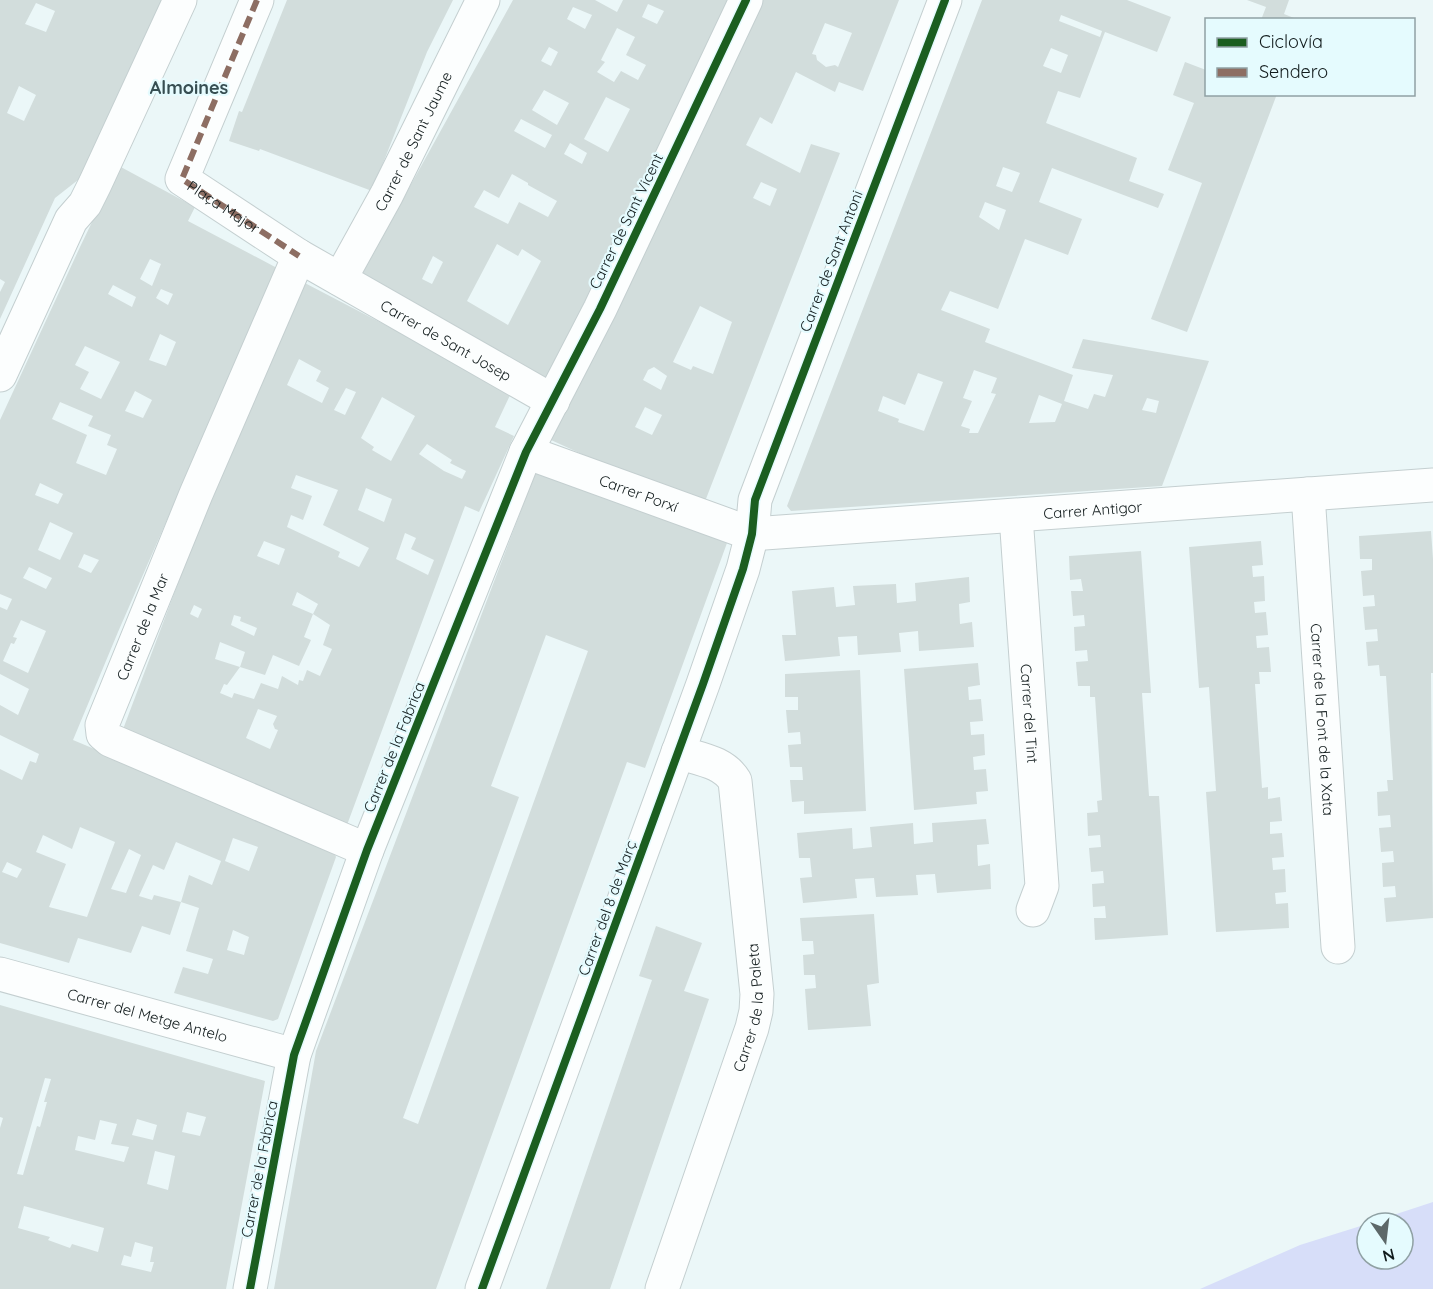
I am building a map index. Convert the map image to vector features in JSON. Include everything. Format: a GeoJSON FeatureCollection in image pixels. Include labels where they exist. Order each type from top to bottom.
{"type":"FeatureCollection","features":[{"type":"Feature","properties":{"kind":"street"},"geometry":{"type":"LineString","coordinates":[[0,375],[71,220],[85,204],[180,0]]}},
{"type":"Feature","properties":{"kind":"street","name":"Plaça Major"},"geometry":{"type":"LineString","coordinates":[[257,0],[182,179],[340,279]]}},
{"type":"Feature","properties":{"kind":"street","name":"Carrer de Sant Jaume"},"geometry":{"type":"LineString","coordinates":[[340,279],[387,194],[483,0]]}},
{"type":"Feature","properties":{"kind":"street","name":"Carrer de Sant Vicent"},"geometry":{"type":"LineString","coordinates":[[526,452],[605,298],[746,0]]}},
{"type":"Feature","properties":{"kind":"street","name":"Carrer de Sant Antoni"},"geometry":{"type":"LineString","coordinates":[[752,534],[755,500],[945,0]]}},
{"type":"Feature","properties":{"kind":"street","name":"Carrer de la Mar"},"geometry":{"type":"LineString","coordinates":[[299,255],[196,494],[102,725],[104,734],[110,740],[367,850]]}},
{"type":"Feature","properties":{"kind":"street","name":"Carrer de Sant Josep"},"geometry":{"type":"LineString","coordinates":[[340,279],[553,401]]}},
{"type":"Feature","properties":{"kind":"street","name":"Carrer Porxí"},"geometry":{"type":"LineString","coordinates":[[526,452],[752,534]]}},
{"type":"Feature","properties":{"kind":"street","name":"Carrer de la Fabrica"},"geometry":{"type":"LineString","coordinates":[[294,1055],[367,850],[526,452]]}},
{"type":"Feature","properties":{"kind":"street","name":"Carrer Antigor"},"geometry":{"type":"LineString","coordinates":[[752,534],[1433,485]]}},
{"type":"Feature","properties":{"kind":"street","name":"Carrer de la Font de la Xata"},"geometry":{"type":"LineString","coordinates":[[1308,494],[1338,947]]}},
{"type":"Feature","properties":{"kind":"street","name":"Carrer del Tint"},"geometry":{"type":"LineString","coordinates":[[1016,516],[1042,886],[1033,910]]}},
{"type":"Feature","properties":{"kind":"street","name":"Carrer del 8 de Març"},"geometry":{"type":"LineString","coordinates":[[482,1289],[678,752],[743,569],[752,534]]}},
{"type":"Feature","properties":{"kind":"street","name":"Carrer de la Paleta"},"geometry":{"type":"LineString","coordinates":[[662,1289],[752,1028],[757,994],[735,781],[730,772],[722,766],[678,752]]}},
{"type":"Feature","properties":{"kind":"street","name":"Carrer del Metge Antelo"},"geometry":{"type":"LineString","coordinates":[[0,974],[294,1055]]}},
{"type":"Feature","properties":{"kind":"street","name":"Carrer de la Fàbrica"},"geometry":{"type":"LineString","coordinates":[[250,1289],[294,1055]]}},
{"type":"Feature","properties":{"kind":"water"},"geometry":{"type":"Polygon","coordinates":[[[1433,1202],[1433,1289],[1200,1289],[1300,1245],[1355,1228],[1355,1271],[1415,1271],[1415,1211],[1406,1211],[1433,1202]]]}},
{"type":"Feature","properties":{"kind":"building"},"geometry":{"type":"Polygon","coordinates":[[[0,0],[162,0],[83,176],[55,198],[0,319],[0,292],[5,282],[0,279],[0,0]],[[36,3],[25,24],[46,32],[55,11],[36,3]],[[19,86],[7,113],[24,121],[36,95],[19,86]]]}},
{"type":"Feature","properties":{"kind":"building"},"geometry":{"type":"Polygon","coordinates":[[[287,0],[453,0],[427,52],[372,191],[260,149],[259,151],[229,141],[239,111],[242,112],[287,0]]]}},
{"type":"Feature","properties":{"kind":"building"},"geometry":{"type":"Polygon","coordinates":[[[513,0],[595,0],[617,12],[623,0],[732,0],[552,381],[362,273],[513,0]],[[648,4],[642,17],[657,24],[664,11],[648,4]],[[573,7],[567,19],[585,29],[592,15],[573,7]],[[617,28],[601,60],[605,62],[597,72],[614,82],[621,71],[638,80],[646,65],[626,55],[635,37],[617,28]],[[549,47],[541,61],[551,66],[558,52],[549,47]],[[544,90],[532,110],[557,125],[569,103],[544,90]],[[606,97],[584,139],[608,152],[630,109],[606,97]],[[521,119],[514,131],[545,148],[552,135],[521,119]],[[570,143],[564,154],[582,164],[587,153],[570,143]],[[512,174],[499,198],[484,190],[474,207],[508,224],[519,202],[548,217],[557,201],[512,174]],[[497,244],[467,301],[508,325],[541,261],[522,249],[518,256],[497,244]],[[433,256],[422,279],[432,284],[443,262],[433,256]]]}},
{"type":"Feature","properties":{"kind":"building"},"geometry":{"type":"Polygon","coordinates":[[[763,0],[899,0],[863,91],[839,82],[835,92],[796,72],[772,124],[760,117],[746,145],[800,173],[811,144],[840,153],[704,504],[636,479],[551,440],[763,0]],[[825,23],[812,54],[816,55],[817,60],[826,67],[835,65],[838,67],[852,33],[825,23]],[[761,182],[753,198],[770,206],[777,189],[761,182]],[[700,306],[673,362],[691,370],[693,366],[713,374],[732,322],[700,306]],[[654,367],[648,370],[643,380],[661,390],[667,376],[654,367]],[[645,407],[635,427],[652,435],[662,415],[645,407]]]}},
{"type":"Feature","properties":{"kind":"building"},"geometry":{"type":"Polygon","coordinates":[[[982,0],[1127,0],[1171,17],[1157,52],[1105,32],[1080,98],[1058,91],[1046,123],[1137,158],[1129,181],[1164,194],[1158,208],[1052,168],[1039,202],[1082,219],[1068,255],[1025,239],[998,309],[950,291],[941,310],[990,329],[985,342],[1073,375],[1064,401],[1088,409],[1094,394],[1105,397],[1113,375],[1072,368],[1083,339],[1209,361],[1162,486],[791,511],[787,506],[982,0]],[[1061,15],[1059,21],[1100,37],[1102,31],[1061,15]],[[1051,48],[1043,66],[1061,73],[1068,55],[1051,48]],[[1003,167],[996,186],[1012,192],[1020,173],[1003,167]],[[985,202],[979,217],[999,230],[1006,210],[985,202]],[[974,370],[963,398],[972,401],[961,426],[970,429],[969,433],[978,433],[996,394],[991,393],[997,378],[974,370]],[[918,373],[905,405],[883,396],[878,411],[899,419],[898,422],[924,431],[943,382],[918,373]],[[1039,395],[1029,423],[1055,422],[1062,404],[1039,395]],[[1147,398],[1142,410],[1156,413],[1159,401],[1147,398]]]}},
{"type":"Feature","properties":{"kind":"building"},"geometry":{"type":"Polygon","coordinates":[[[1247,0],[1289,0],[1284,14],[1294,18],[1262,18],[1266,7],[1247,0]]]}},
{"type":"Feature","properties":{"kind":"building"},"geometry":{"type":"Polygon","coordinates":[[[1185,62],[1205,70],[1205,96],[1276,96],[1187,332],[1151,319],[1202,183],[1168,170],[1194,103],[1173,95],[1185,62]]]}},
{"type":"Feature","properties":{"kind":"building"},"geometry":{"type":"Polygon","coordinates":[[[119,166],[195,207],[188,221],[277,268],[73,740],[333,849],[336,857],[278,1019],[273,1021],[174,993],[183,967],[208,974],[213,959],[186,951],[199,908],[181,902],[170,935],[142,926],[131,953],[78,938],[69,963],[0,943],[0,769],[22,780],[30,761],[36,763],[39,754],[0,735],[0,705],[18,715],[29,689],[0,674],[0,607],[7,610],[12,599],[0,594],[0,420],[119,166]],[[150,259],[140,279],[152,286],[161,264],[150,259]],[[113,285],[108,294],[132,307],[136,297],[113,285]],[[161,289],[156,298],[168,305],[173,294],[161,289]],[[160,334],[149,360],[166,366],[176,342],[160,334]],[[85,346],[75,365],[89,372],[80,389],[101,399],[120,362],[85,346]],[[135,391],[125,411],[143,418],[152,400],[135,391]],[[60,402],[52,419],[87,435],[76,463],[106,475],[117,449],[107,445],[111,435],[88,426],[93,416],[60,402]],[[40,483],[35,495],[58,504],[63,494],[40,483]],[[50,522],[38,550],[60,560],[73,533],[50,522]],[[84,554],[78,567],[91,573],[99,560],[84,554]],[[29,567],[23,578],[46,589],[52,578],[29,567]],[[21,620],[13,637],[17,638],[14,644],[11,643],[3,661],[28,673],[46,631],[21,620]],[[80,827],[72,849],[43,835],[36,852],[66,864],[49,907],[87,917],[115,842],[80,827]],[[233,838],[225,861],[249,871],[258,847],[233,838]],[[176,842],[164,870],[153,865],[139,896],[152,900],[154,895],[181,902],[189,875],[212,885],[221,861],[176,842]],[[129,849],[111,889],[126,893],[141,855],[129,849]],[[7,862],[2,872],[17,878],[22,869],[7,862]],[[233,930],[227,950],[244,955],[249,937],[233,930]]]}},
{"type":"Feature","properties":{"kind":"building"},"geometry":{"type":"Polygon","coordinates":[[[301,281],[512,391],[495,427],[514,436],[479,512],[465,506],[347,825],[122,732],[204,514],[301,281]],[[299,359],[287,385],[322,403],[329,388],[316,381],[321,371],[299,359]],[[346,388],[334,410],[345,415],[356,392],[346,388]],[[382,397],[361,438],[374,447],[372,450],[391,461],[415,416],[382,397]],[[427,444],[419,454],[444,471],[462,479],[466,471],[450,463],[452,460],[427,444]],[[296,475],[291,488],[312,496],[303,520],[291,515],[287,527],[340,552],[338,557],[359,567],[369,548],[323,525],[338,490],[296,475]],[[366,488],[358,510],[384,522],[392,499],[366,488]],[[405,533],[396,559],[428,575],[434,560],[411,549],[416,538],[405,533]],[[264,541],[257,556],[279,565],[285,549],[264,541]],[[297,592],[292,605],[313,614],[318,604],[297,592]],[[194,605],[190,614],[198,618],[202,609],[194,605]],[[313,614],[304,637],[311,640],[299,666],[273,655],[265,675],[240,667],[227,685],[224,684],[220,693],[232,698],[234,693],[254,699],[261,683],[278,689],[282,676],[298,685],[299,680],[303,681],[307,670],[320,676],[332,649],[323,645],[330,625],[313,614]],[[234,615],[231,625],[254,636],[257,628],[240,621],[241,617],[234,615]],[[220,642],[215,659],[240,667],[245,652],[220,642]],[[258,709],[246,738],[270,749],[278,730],[273,724],[277,716],[258,709]]]}},
{"type":"Feature","properties":{"kind":"building"},"geometry":{"type":"Polygon","coordinates":[[[536,471],[727,543],[645,768],[627,762],[436,1289],[274,1289],[316,1051],[536,471]],[[546,635],[491,786],[519,797],[403,1118],[418,1124],[588,651],[546,635]]]}},
{"type":"Feature","properties":{"kind":"building"},"geometry":{"type":"Polygon","coordinates":[[[1431,531],[1433,559],[1433,673],[1431,673],[1433,918],[1386,922],[1384,898],[1396,897],[1395,886],[1383,887],[1382,863],[1394,862],[1393,851],[1381,852],[1379,828],[1391,827],[1390,815],[1378,816],[1377,792],[1388,791],[1387,780],[1393,780],[1386,676],[1380,676],[1379,665],[1368,666],[1366,642],[1378,641],[1377,629],[1365,630],[1363,607],[1375,606],[1374,595],[1363,596],[1361,571],[1372,570],[1372,559],[1360,559],[1359,536],[1431,531]]]}},
{"type":"Feature","properties":{"kind":"building"},"geometry":{"type":"Polygon","coordinates":[[[1261,541],[1263,565],[1252,566],[1253,577],[1264,576],[1265,601],[1254,602],[1255,613],[1266,612],[1268,635],[1256,636],[1257,648],[1269,647],[1271,672],[1259,672],[1260,684],[1255,684],[1262,788],[1268,787],[1268,799],[1280,797],[1282,821],[1270,822],[1270,834],[1282,833],[1284,857],[1272,858],[1273,870],[1285,869],[1286,892],[1275,893],[1276,904],[1288,903],[1289,928],[1216,932],[1206,792],[1216,791],[1209,687],[1199,688],[1189,547],[1261,541]]]}},
{"type":"Feature","properties":{"kind":"building"},"geometry":{"type":"Polygon","coordinates":[[[1141,551],[1151,693],[1142,693],[1149,796],[1159,796],[1168,935],[1095,940],[1094,918],[1106,918],[1105,906],[1093,907],[1092,884],[1104,883],[1103,871],[1091,872],[1089,848],[1101,847],[1100,835],[1088,836],[1087,813],[1098,812],[1097,801],[1102,800],[1095,697],[1090,697],[1090,686],[1078,686],[1076,662],[1088,661],[1087,650],[1075,651],[1074,627],[1085,626],[1084,615],[1073,616],[1071,591],[1083,591],[1081,579],[1070,580],[1069,556],[1141,551]]]}},
{"type":"Feature","properties":{"kind":"building"},"geometry":{"type":"Polygon","coordinates":[[[969,577],[970,602],[959,604],[960,624],[972,622],[974,647],[919,651],[918,631],[899,633],[901,652],[858,655],[857,636],[838,637],[840,656],[785,661],[782,635],[796,635],[792,591],[834,587],[836,607],[855,605],[853,586],[896,584],[897,603],[916,601],[915,583],[969,577]]]}},
{"type":"Feature","properties":{"kind":"building"},"geometry":{"type":"Polygon","coordinates":[[[978,663],[980,685],[968,687],[969,700],[981,699],[983,721],[970,722],[971,735],[984,734],[985,755],[973,757],[974,770],[986,769],[988,791],[976,792],[977,804],[914,810],[904,669],[978,663]]]}},
{"type":"Feature","properties":{"kind":"building"},"geometry":{"type":"Polygon","coordinates":[[[860,670],[866,811],[804,814],[804,801],[792,802],[790,780],[803,780],[802,767],[790,767],[788,745],[801,744],[800,732],[788,733],[786,710],[798,710],[798,697],[785,697],[785,674],[860,670]]]}},
{"type":"Feature","properties":{"kind":"building"},"geometry":{"type":"Polygon","coordinates":[[[986,819],[989,844],[977,845],[978,866],[990,864],[991,889],[937,893],[935,874],[916,875],[918,895],[876,897],[874,878],[855,879],[857,898],[803,903],[800,878],[812,877],[810,858],[799,858],[797,833],[852,828],[853,849],[872,847],[870,827],[913,823],[914,844],[933,842],[932,823],[986,819]]]}},
{"type":"Feature","properties":{"kind":"building"},"geometry":{"type":"Polygon","coordinates":[[[874,914],[879,983],[867,985],[871,1026],[808,1030],[805,989],[816,988],[815,975],[804,975],[803,955],[814,954],[813,941],[802,941],[800,918],[874,914]]]}},
{"type":"Feature","properties":{"kind":"building"},"geometry":{"type":"Polygon","coordinates":[[[656,926],[702,943],[684,991],[709,999],[610,1289],[546,1289],[652,980],[639,976],[656,926]]]}},
{"type":"Feature","properties":{"kind":"building"},"geometry":{"type":"Polygon","coordinates":[[[0,1005],[265,1081],[226,1289],[0,1289],[0,1128],[3,1118],[0,1117],[0,1005]],[[45,1078],[17,1174],[23,1175],[37,1126],[40,1127],[51,1079],[45,1078]],[[187,1112],[182,1132],[200,1136],[206,1117],[187,1112]],[[137,1119],[132,1135],[153,1140],[157,1125],[137,1119]],[[100,1120],[95,1140],[78,1136],[75,1150],[124,1162],[129,1147],[111,1144],[117,1124],[100,1120]],[[155,1151],[147,1184],[168,1190],[175,1156],[155,1151]],[[24,1206],[18,1228],[50,1237],[48,1240],[70,1248],[72,1244],[98,1252],[104,1228],[24,1206]],[[135,1242],[131,1257],[124,1255],[121,1265],[151,1272],[154,1262],[150,1262],[153,1247],[135,1242]]]}},
{"type":"Feature","properties":{"kind":"marked path"},"geometry":{"type":"LineString","coordinates":[[257,0],[182,179],[299,256]]}},
{"type":"Feature","properties":{"kind":"cycle path"},"geometry":{"type":"LineString","coordinates":[[250,1289],[294,1055],[367,850],[526,452],[600,309],[746,0]]}},
{"type":"Feature","properties":{"kind":"cycle path"},"geometry":{"type":"LineString","coordinates":[[482,1289],[743,569],[752,534],[755,500],[945,0]]}},
{"type":"Feature","properties":{"kind":"district","name":"Almoines"},"geometry":{"type":"Point","coordinates":[189,87]}}]}
